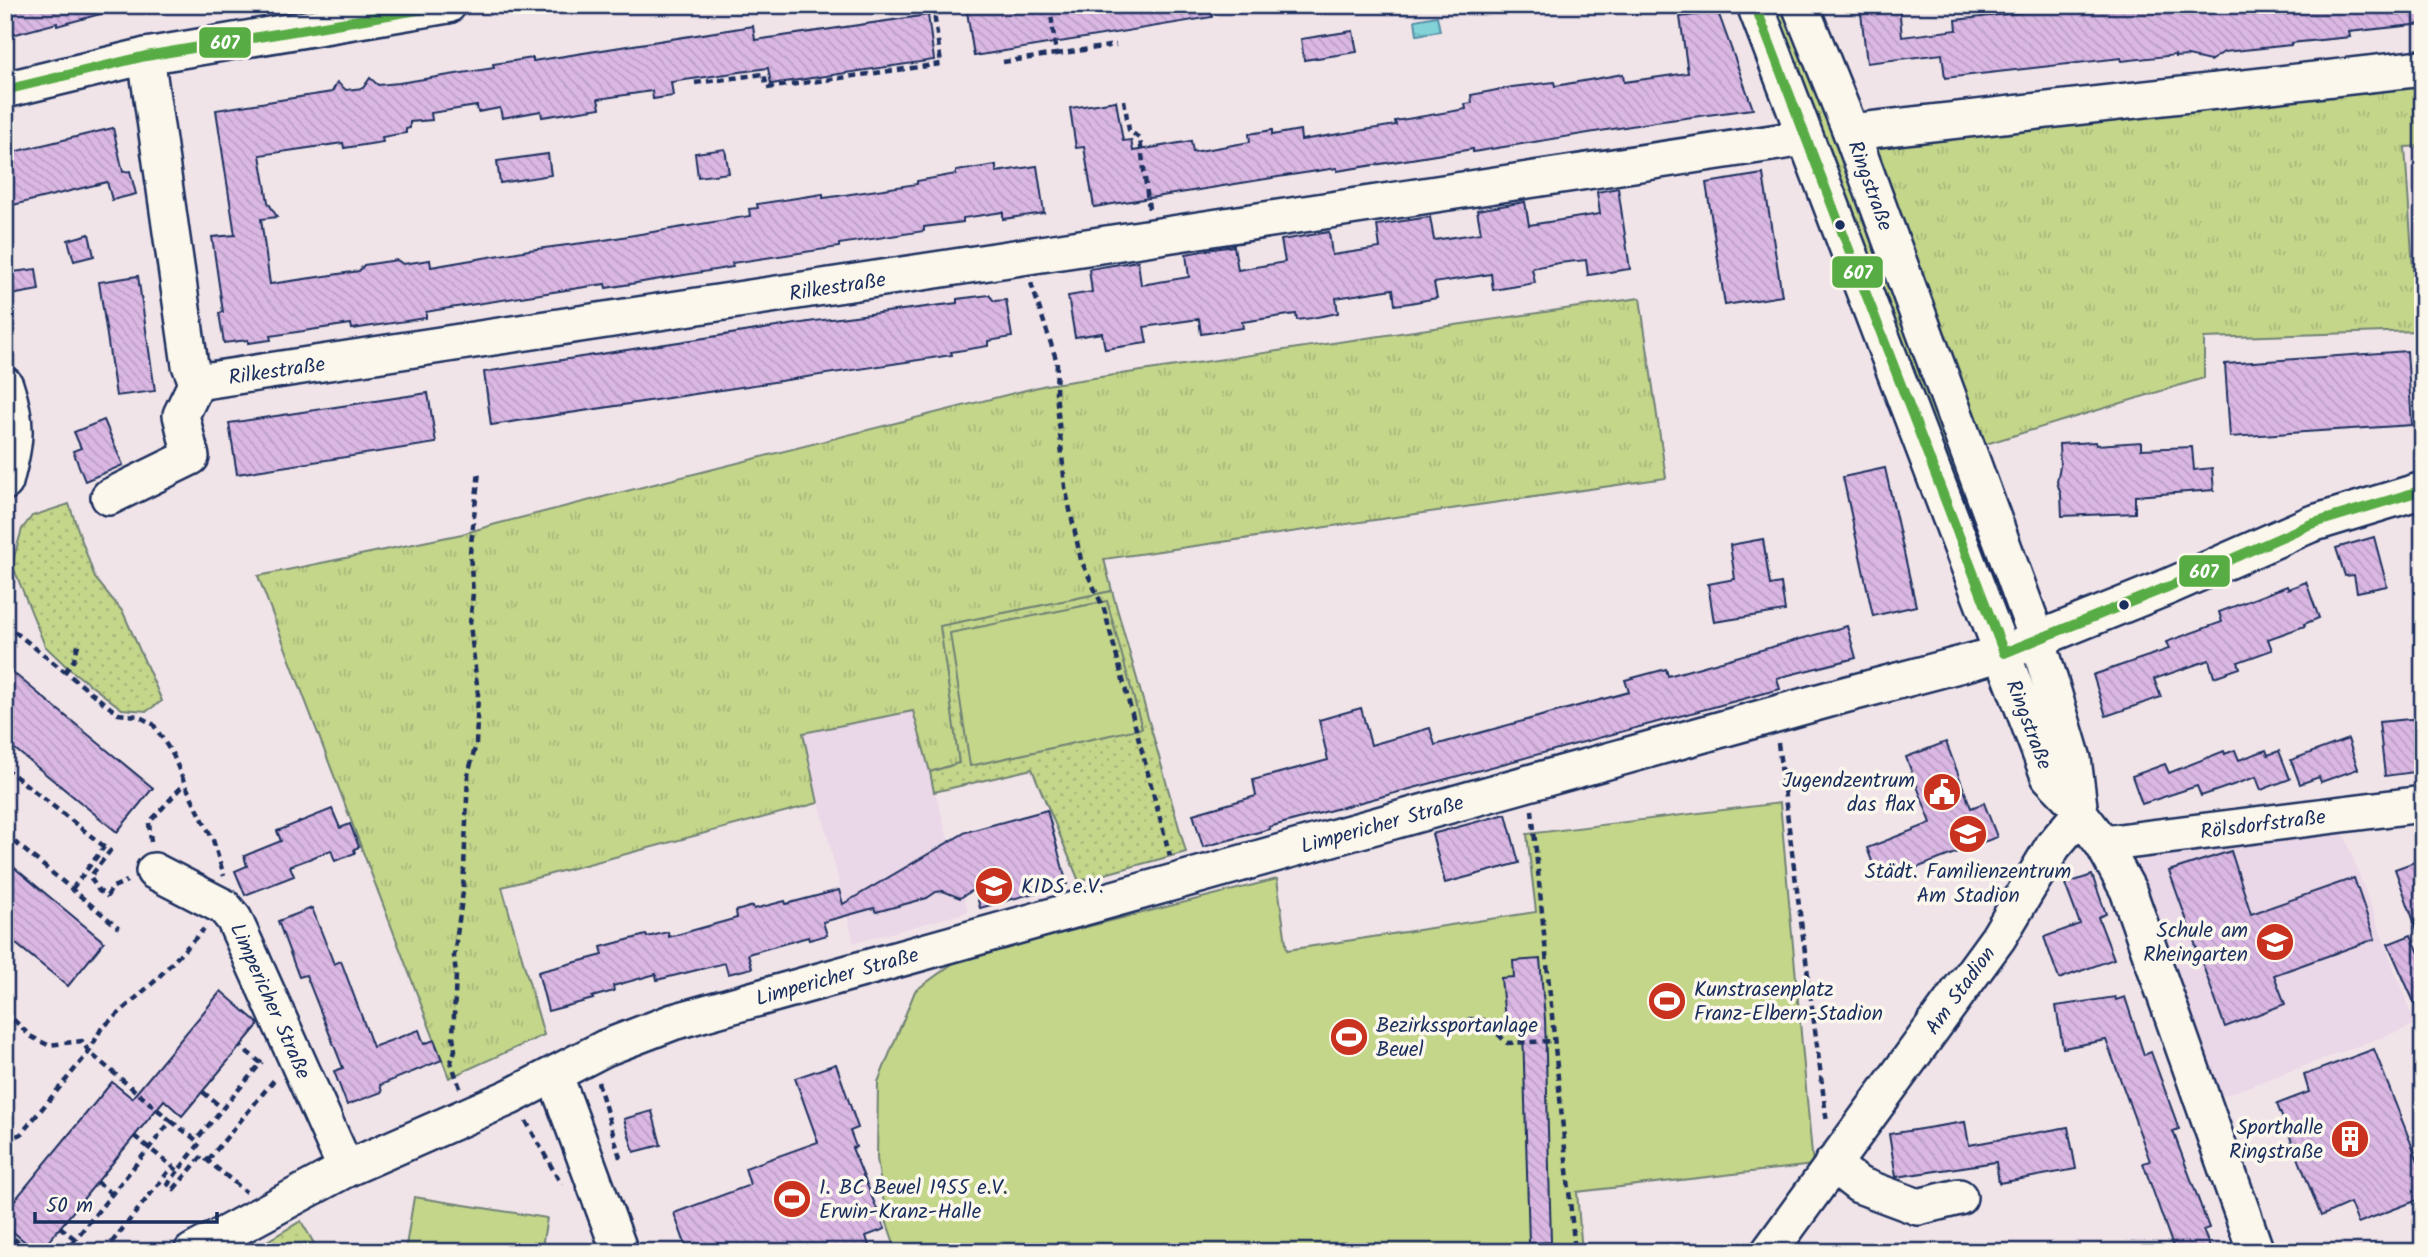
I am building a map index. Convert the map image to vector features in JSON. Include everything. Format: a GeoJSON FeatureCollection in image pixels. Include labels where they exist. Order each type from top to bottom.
{"type":"FeatureCollection","features":[{"type":"Feature","properties":{"kind":"street"},"geometry":{"type":"LineString","coordinates":[[5,90],[146,57],[448,5]]}},
{"type":"Feature","properties":{"kind":"street","name":"Ringstraße"},"geometry":{"type":"LineString","coordinates":[[1755,5],[2049,776],[2079,810],[2103,844],[2128,890],[2256,1252]]}},
{"type":"Feature","properties":{"kind":"street","name":"Ringstraße"},"geometry":{"type":"LineString","coordinates":[[1800,5],[1851,132],[2038,641],[2073,759],[2079,810]]}},
{"type":"Feature","properties":{"kind":"street"},"geometry":{"type":"LineString","coordinates":[[109,497],[191,457],[181,415],[197,382],[190,365],[146,57]]}},
{"type":"Feature","properties":{"kind":"street"},"geometry":{"type":"LineString","coordinates":[[1851,132],[2423,68]]}},
{"type":"Feature","properties":{"kind":"street","name":"Rilkestraße"},"geometry":{"type":"LineString","coordinates":[[197,382],[1023,259],[1805,138]]}},
{"type":"Feature","properties":{"kind":"street"},"geometry":{"type":"LineString","coordinates":[[5,482],[15,440],[8,405]]}},
{"type":"Feature","properties":{"kind":"street","name":"Limpericher Straße"},"geometry":{"type":"LineString","coordinates":[[192,1252],[346,1169],[555,1076],[605,1048],[673,1021],[2004,653],[2038,641],[2311,524],[2423,489]]}},
{"type":"Feature","properties":{"kind":"street","name":"Rölsdorfstraße"},"geometry":{"type":"LineString","coordinates":[[2103,844],[2423,804]]}},
{"type":"Feature","properties":{"kind":"street","name":"Am Stadion"},"geometry":{"type":"LineString","coordinates":[[1769,1252],[1998,938],[2053,845],[2079,810]]}},
{"type":"Feature","properties":{"kind":"street","name":"Limpericher Straße"},"geometry":{"type":"LineString","coordinates":[[154,871],[224,907],[242,934],[346,1169]]}},
{"type":"Feature","properties":{"kind":"street"},"geometry":{"type":"LineString","coordinates":[[555,1076],[620,1252]]}},
{"type":"Feature","properties":{"kind":"street"},"geometry":{"type":"LineString","coordinates":[[1832,1164],[1859,1185],[1918,1207],[1959,1197]]}},
{"type":"Feature","properties":{"kind":"path"},"geometry":{"type":"LineString","coordinates":[[695,83],[764,74],[767,88],[941,64],[933,5]]}},
{"type":"Feature","properties":{"kind":"path"},"geometry":{"type":"LineString","coordinates":[[1050,5],[1056,54]]}},
{"type":"Feature","properties":{"kind":"path"},"geometry":{"type":"LineString","coordinates":[[1003,62],[1116,45]]}},
{"type":"Feature","properties":{"kind":"path"},"geometry":{"type":"LineString","coordinates":[[1124,100],[1129,131],[1140,139],[1153,238]]}},
{"type":"Feature","properties":{"kind":"path"},"geometry":{"type":"LineString","coordinates":[[1023,259],[1057,362],[1056,392],[1065,487],[1081,560],[1104,609],[1176,881]]}},
{"type":"Feature","properties":{"kind":"path"},"geometry":{"type":"LineString","coordinates":[[473,1114],[451,1062],[455,1050],[454,956],[463,892],[468,775],[476,744],[478,694],[470,624],[473,593],[470,553],[479,471]]}},
{"type":"Feature","properties":{"kind":"path"},"geometry":{"type":"LineString","coordinates":[[5,624],[118,714],[138,716],[153,724],[173,755],[213,840],[225,879],[224,907],[155,981],[101,1030],[89,1052],[21,1135],[5,1140]]}},
{"type":"Feature","properties":{"kind":"path"},"geometry":{"type":"LineString","coordinates":[[65,672],[74,660],[79,641]]}},
{"type":"Feature","properties":{"kind":"path"},"geometry":{"type":"LineString","coordinates":[[1775,715],[1832,1164]]}},
{"type":"Feature","properties":{"kind":"path"},"geometry":{"type":"LineString","coordinates":[[5,768],[110,851],[90,877],[99,891],[107,896],[113,887],[154,871],[149,823],[185,784]]}},
{"type":"Feature","properties":{"kind":"path"},"geometry":{"type":"LineString","coordinates":[[1530,784],[1575,1252]]}},
{"type":"Feature","properties":{"kind":"path"},"geometry":{"type":"LineString","coordinates":[[5,834],[119,928]]}},
{"type":"Feature","properties":{"kind":"path"},"geometry":{"type":"LineString","coordinates":[[72,889],[104,847]]}},
{"type":"Feature","properties":{"kind":"path"},"geometry":{"type":"LineString","coordinates":[[5,1011],[30,1036],[48,1045],[82,1041],[89,1052],[196,1140],[261,1063],[240,1046]]}},
{"type":"Feature","properties":{"kind":"path"},"geometry":{"type":"LineString","coordinates":[[1468,1018],[1484,1020],[1507,1043],[1554,1041]]}},
{"type":"Feature","properties":{"kind":"path"},"geometry":{"type":"LineString","coordinates":[[208,1160],[295,1056]]}},
{"type":"Feature","properties":{"kind":"path"},"geometry":{"type":"LineString","coordinates":[[591,1056],[608,1123],[624,1171]]}},
{"type":"Feature","properties":{"kind":"path"},"geometry":{"type":"LineString","coordinates":[[203,1092],[222,1108]]}},
{"type":"Feature","properties":{"kind":"path"},"geometry":{"type":"LineString","coordinates":[[510,1097],[536,1135],[566,1194]]}},
{"type":"Feature","properties":{"kind":"path"},"geometry":{"type":"LineString","coordinates":[[65,1252],[171,1121]]}},
{"type":"Feature","properties":{"kind":"path"},"geometry":{"type":"LineString","coordinates":[[135,1136],[178,1171]]}},
{"type":"Feature","properties":{"kind":"path"},"geometry":{"type":"LineString","coordinates":[[200,1143],[169,1184],[174,1189],[202,1156],[268,1210]]}},
{"type":"Feature","properties":{"kind":"path"},"geometry":{"type":"LineString","coordinates":[[104,1252],[172,1167]]}},
{"type":"Feature","properties":{"kind":"path"},"geometry":{"type":"LineString","coordinates":[[97,1182],[112,1194]]}},
{"type":"Feature","properties":{"kind":"path"},"geometry":{"type":"LineString","coordinates":[[60,1227],[75,1239]]}},
{"type":"Feature","properties":{"kind":"path"},"geometry":{"type":"LineString","coordinates":[[5,1231],[30,1252]]}},
{"type":"Feature","properties":{"kind":"shaded area"},"geometry":{"type":"Polygon","coordinates":[[[913,711],[968,912],[854,943],[802,733],[913,711]]]}},
{"type":"Feature","properties":{"kind":"shaded area","name":"Schule am Rheingarten"},"geometry":{"type":"Polygon","coordinates":[[[2341,826],[2415,1025],[2220,1097],[2136,860],[2140,853],[2341,826]]]}},
{"type":"Feature","properties":{"kind":"green space"},"geometry":{"type":"Polygon","coordinates":[[[1769,5],[1792,5],[2009,599],[1997,604],[1769,5]]]}},
{"type":"Feature","properties":{"kind":"green space"},"geometry":{"type":"Polygon","coordinates":[[[2423,68],[2423,146],[2405,147],[2417,331],[2204,338],[2204,378],[1966,450],[1851,132],[2423,68]]]}},
{"type":"Feature","properties":{"kind":"green space"},"geometry":{"type":"Polygon","coordinates":[[[1640,298],[1666,478],[1104,559],[1112,591],[941,626],[959,763],[930,772],[913,711],[803,733],[818,803],[502,887],[544,1035],[449,1078],[258,576],[462,534],[1046,385],[1640,298]]]}},
{"type":"Feature","properties":{"kind":"green space"},"geometry":{"type":"Polygon","coordinates":[[[69,504],[95,578],[123,612],[162,701],[147,711],[122,709],[68,668],[45,646],[12,564],[22,529],[32,516],[69,504]]]}},
{"type":"Feature","properties":{"kind":"green space"},"geometry":{"type":"Polygon","coordinates":[[[1112,591],[1186,852],[1079,881],[1032,769],[934,792],[930,772],[959,763],[940,626],[1112,591]]]}},
{"type":"Feature","properties":{"kind":"green space"},"geometry":{"type":"Polygon","coordinates":[[[1107,601],[1142,728],[970,766],[950,633],[1107,601]]]}},
{"type":"Feature","properties":{"kind":"green space","name":"Bezirkssportanlage Beuel"},"geometry":{"type":"Polygon","coordinates":[[[1780,803],[1813,1165],[1577,1192],[1582,1252],[897,1252],[887,1223],[877,1159],[878,1082],[915,991],[959,959],[1277,879],[1287,950],[1536,912],[1527,834],[1780,803]]]}},
{"type":"Feature","properties":{"kind":"green space"},"geometry":{"type":"Polygon","coordinates":[[[414,1197],[547,1218],[541,1252],[405,1252],[414,1197]]]}},
{"type":"Feature","properties":{"kind":"green space"},"geometry":{"type":"Polygon","coordinates":[[[301,1221],[319,1252],[249,1252],[301,1221]]]}},
{"type":"Feature","properties":{"kind":"water"},"geometry":{"type":"Polygon","coordinates":[[[1437,16],[1440,31],[1417,35],[1415,20],[1437,16]]]}},
{"type":"Feature","properties":{"kind":"building"},"geometry":{"type":"Polygon","coordinates":[[[5,5],[111,5],[111,11],[5,37],[5,5]]]}},
{"type":"Feature","properties":{"kind":"building"},"geometry":{"type":"Polygon","coordinates":[[[966,5],[1211,5],[1212,17],[974,56],[966,5]]]}},
{"type":"Feature","properties":{"kind":"building"},"geometry":{"type":"Polygon","coordinates":[[[1860,5],[1899,5],[1902,37],[1957,30],[1956,20],[2086,5],[2423,5],[2423,24],[2349,32],[2350,37],[2224,52],[2210,61],[2175,55],[2122,61],[2121,58],[1945,78],[1942,54],[1867,63],[1860,5]]]}},
{"type":"Feature","properties":{"kind":"building"},"geometry":{"type":"Polygon","coordinates":[[[1718,12],[1753,109],[1473,152],[1473,149],[1337,171],[1337,168],[1094,207],[1084,147],[1076,148],[1070,108],[1116,101],[1123,141],[1131,140],[1133,151],[1191,141],[1193,152],[1250,142],[1249,134],[1272,130],[1272,135],[1300,130],[1301,140],[1396,125],[1395,121],[1466,109],[1465,104],[1472,103],[1471,95],[1512,87],[1554,82],[1555,86],[1623,74],[1624,82],[1688,73],[1680,17],[1718,12]]]}},
{"type":"Feature","properties":{"kind":"building"},"geometry":{"type":"Polygon","coordinates":[[[928,15],[934,60],[771,84],[768,68],[671,82],[673,96],[653,99],[652,91],[598,99],[600,108],[542,117],[541,111],[502,118],[500,108],[478,112],[477,106],[431,113],[432,120],[410,122],[406,133],[382,137],[383,142],[344,148],[343,143],[260,155],[268,202],[277,217],[261,219],[270,284],[359,271],[364,265],[397,260],[403,264],[430,260],[431,267],[598,241],[750,216],[749,209],[758,208],[757,204],[823,194],[823,198],[831,197],[917,184],[917,181],[956,174],[956,171],[996,165],[996,172],[1037,166],[1044,213],[1003,219],[1003,212],[963,218],[963,222],[924,227],[924,231],[732,263],[733,267],[606,288],[605,284],[437,310],[426,312],[426,318],[352,329],[351,324],[270,336],[271,340],[224,343],[219,313],[223,312],[212,237],[235,235],[216,110],[332,92],[337,82],[346,90],[363,88],[370,78],[378,85],[399,83],[494,68],[493,64],[533,58],[533,61],[753,26],[755,40],[928,15]]]}},
{"type":"Feature","properties":{"kind":"building"},"geometry":{"type":"Polygon","coordinates":[[[1353,31],[1357,52],[1304,60],[1301,39],[1353,31]]]}},
{"type":"Feature","properties":{"kind":"building"},"geometry":{"type":"Polygon","coordinates":[[[113,128],[123,172],[130,171],[136,194],[112,200],[107,182],[5,207],[5,154],[113,128]]]}},
{"type":"Feature","properties":{"kind":"building"},"geometry":{"type":"Polygon","coordinates":[[[725,149],[729,173],[698,177],[695,153],[725,149]]]}},
{"type":"Feature","properties":{"kind":"building"},"geometry":{"type":"Polygon","coordinates":[[[548,154],[551,175],[500,183],[497,161],[548,154]]]}},
{"type":"Feature","properties":{"kind":"building"},"geometry":{"type":"Polygon","coordinates":[[[1763,174],[1782,296],[1725,305],[1706,183],[1763,174]]]}},
{"type":"Feature","properties":{"kind":"building"},"geometry":{"type":"Polygon","coordinates":[[[1618,188],[1630,269],[1588,275],[1586,260],[1559,263],[1532,268],[1535,283],[1493,290],[1491,274],[1434,283],[1437,298],[1410,303],[1395,305],[1393,289],[1336,298],[1338,313],[1312,318],[1297,320],[1296,314],[1242,322],[1243,328],[1201,334],[1199,319],[1144,327],[1147,343],[1105,349],[1102,333],[1075,337],[1068,296],[1092,292],[1089,269],[1138,261],[1141,285],[1189,277],[1186,254],[1213,249],[1234,246],[1238,270],[1285,262],[1281,240],[1329,232],[1332,255],[1380,248],[1377,225],[1430,217],[1434,240],[1481,233],[1477,210],[1525,202],[1529,225],[1600,214],[1597,192],[1618,188]]]}},
{"type":"Feature","properties":{"kind":"building"},"geometry":{"type":"Polygon","coordinates":[[[89,234],[94,256],[74,261],[68,240],[89,234]]]}},
{"type":"Feature","properties":{"kind":"building"},"geometry":{"type":"Polygon","coordinates":[[[36,269],[39,290],[5,296],[5,273],[36,269]]]}},
{"type":"Feature","properties":{"kind":"building"},"geometry":{"type":"Polygon","coordinates":[[[138,276],[155,391],[116,396],[99,282],[138,276]]]}},
{"type":"Feature","properties":{"kind":"building"},"geometry":{"type":"Polygon","coordinates":[[[989,295],[994,301],[1006,300],[1012,337],[988,341],[988,346],[951,352],[952,355],[491,425],[484,372],[815,321],[957,303],[957,299],[989,295]]]}},
{"type":"Feature","properties":{"kind":"building"},"geometry":{"type":"Polygon","coordinates":[[[2407,351],[2412,425],[2230,437],[2225,364],[2407,351]]]}},
{"type":"Feature","properties":{"kind":"building"},"geometry":{"type":"Polygon","coordinates":[[[428,393],[436,443],[237,474],[229,423],[428,393]]]}},
{"type":"Feature","properties":{"kind":"building"},"geometry":{"type":"Polygon","coordinates":[[[104,420],[123,465],[85,481],[73,451],[81,448],[74,432],[104,420]]]}},
{"type":"Feature","properties":{"kind":"building"},"geometry":{"type":"Polygon","coordinates":[[[2095,442],[2096,445],[2141,442],[2141,449],[2192,447],[2194,470],[2212,468],[2214,490],[2135,496],[2135,513],[2062,516],[2057,482],[2060,466],[2059,444],[2095,442]]]}},
{"type":"Feature","properties":{"kind":"building"},"geometry":{"type":"Polygon","coordinates":[[[1885,468],[1916,606],[1873,616],[1843,477],[1885,468]]]}},
{"type":"Feature","properties":{"kind":"building"},"geometry":{"type":"Polygon","coordinates":[[[2374,537],[2387,586],[2357,592],[2354,575],[2345,576],[2336,548],[2374,537]]]}},
{"type":"Feature","properties":{"kind":"building"},"geometry":{"type":"Polygon","coordinates":[[[1763,539],[1770,585],[1781,583],[1785,611],[1714,622],[1708,584],[1735,579],[1730,545],[1763,539]]]}},
{"type":"Feature","properties":{"kind":"building"},"geometry":{"type":"Polygon","coordinates":[[[2306,582],[2319,618],[2268,639],[2272,650],[2238,662],[2240,668],[2214,677],[2209,660],[2154,679],[2161,697],[2106,716],[2093,675],[2169,649],[2166,642],[2222,622],[2219,612],[2287,586],[2288,589],[2306,582]]]}},
{"type":"Feature","properties":{"kind":"building"},"geometry":{"type":"Polygon","coordinates":[[[1847,626],[1856,658],[1777,678],[1780,689],[1203,847],[1193,814],[1256,796],[1253,780],[1328,760],[1319,720],[1361,708],[1371,745],[1430,728],[1435,745],[1629,692],[1625,680],[1666,669],[1668,676],[1847,626]]]}},
{"type":"Feature","properties":{"kind":"building"},"geometry":{"type":"Polygon","coordinates":[[[5,666],[153,788],[117,832],[5,741],[5,666]]]}},
{"type":"Feature","properties":{"kind":"building"},"geometry":{"type":"Polygon","coordinates":[[[2420,718],[2423,771],[2385,776],[2379,722],[2420,718]]]}},
{"type":"Feature","properties":{"kind":"building"},"geometry":{"type":"Polygon","coordinates":[[[2348,739],[2358,769],[2321,782],[2319,777],[2300,784],[2291,760],[2348,739]]]}},
{"type":"Feature","properties":{"kind":"building"},"geometry":{"type":"Polygon","coordinates":[[[1946,742],[1971,808],[1984,803],[1997,837],[1880,882],[1867,848],[1931,823],[1906,757],[1946,742]]]}},
{"type":"Feature","properties":{"kind":"building"},"geometry":{"type":"Polygon","coordinates":[[[2235,750],[2239,760],[2266,750],[2268,755],[2279,751],[2290,779],[2261,790],[2256,777],[2201,796],[2197,786],[2142,804],[2132,776],[2165,764],[2169,773],[2224,751],[2225,754],[2235,750]]]}},
{"type":"Feature","properties":{"kind":"building"},"geometry":{"type":"Polygon","coordinates":[[[332,809],[340,828],[350,824],[359,847],[354,849],[355,853],[335,861],[331,850],[290,866],[294,876],[245,895],[235,871],[247,866],[244,856],[281,841],[277,831],[332,809]]]}},
{"type":"Feature","properties":{"kind":"building"},"geometry":{"type":"Polygon","coordinates":[[[1047,810],[1067,884],[980,908],[975,889],[960,898],[943,891],[936,892],[927,898],[876,912],[874,908],[823,922],[827,935],[809,940],[808,937],[748,954],[752,968],[728,974],[725,963],[657,980],[656,974],[613,986],[614,991],[592,997],[593,999],[548,1011],[538,972],[603,955],[601,947],[646,935],[647,937],[668,932],[669,937],[737,918],[736,911],[753,906],[754,909],[785,901],[786,904],[839,890],[843,904],[966,832],[1047,810]]]}},
{"type":"Feature","properties":{"kind":"building"},"geometry":{"type":"Polygon","coordinates":[[[1506,814],[1519,863],[1445,883],[1432,834],[1506,814]]]}},
{"type":"Feature","properties":{"kind":"building"},"geometry":{"type":"Polygon","coordinates":[[[2231,851],[2251,914],[2354,878],[2375,939],[2274,975],[2285,1004],[2225,1027],[2169,871],[2231,851]]]}},
{"type":"Feature","properties":{"kind":"building"},"geometry":{"type":"Polygon","coordinates":[[[2423,859],[2423,937],[2420,938],[2395,869],[2423,859]]]}},
{"type":"Feature","properties":{"kind":"building"},"geometry":{"type":"Polygon","coordinates":[[[5,860],[104,942],[68,986],[5,935],[5,860]]]}},
{"type":"Feature","properties":{"kind":"building"},"geometry":{"type":"Polygon","coordinates":[[[2092,875],[2106,914],[2098,917],[2114,959],[2059,979],[2044,937],[2080,924],[2065,884],[2092,875]]]}},
{"type":"Feature","properties":{"kind":"building"},"geometry":{"type":"Polygon","coordinates":[[[312,908],[334,964],[341,961],[373,1047],[419,1030],[424,1044],[434,1040],[442,1060],[380,1085],[382,1092],[347,1105],[334,1071],[343,1068],[306,975],[299,977],[278,921],[312,908]]]}},
{"type":"Feature","properties":{"kind":"building"},"geometry":{"type":"Polygon","coordinates":[[[2411,935],[2423,962],[2423,1022],[2388,944],[2411,935]]]}},
{"type":"Feature","properties":{"kind":"building"},"geometry":{"type":"Polygon","coordinates":[[[1540,959],[1545,1019],[1551,1242],[1529,1243],[1523,1029],[1506,1030],[1501,978],[1514,977],[1513,961],[1540,959]]]}},
{"type":"Feature","properties":{"kind":"building"},"geometry":{"type":"Polygon","coordinates":[[[221,991],[259,1024],[182,1116],[164,1100],[40,1252],[37,1252],[5,1225],[5,1212],[112,1082],[132,1098],[221,991]]]}},
{"type":"Feature","properties":{"kind":"building"},"geometry":{"type":"Polygon","coordinates":[[[2115,997],[2116,1000],[2125,997],[2144,1055],[2151,1052],[2179,1129],[2173,1131],[2209,1228],[2203,1230],[2212,1252],[2175,1252],[2143,1163],[2150,1161],[2106,1040],[2063,1048],[2056,1006],[2115,997]]]}},
{"type":"Feature","properties":{"kind":"building","name":"Sporthalle Ringstraße"},"geometry":{"type":"Polygon","coordinates":[[[2374,1049],[2423,1174],[2423,1198],[2358,1223],[2350,1203],[2321,1216],[2277,1104],[2309,1092],[2304,1075],[2374,1049]]]}},
{"type":"Feature","properties":{"kind":"building","name":"1. BC Beuel 1955 e.V. Erwin-Kranz-Halle"},"geometry":{"type":"Polygon","coordinates":[[[836,1064],[858,1128],[850,1131],[856,1147],[852,1148],[885,1229],[866,1236],[871,1252],[688,1252],[674,1213],[750,1185],[745,1168],[818,1142],[795,1078],[836,1064]]]}},
{"type":"Feature","properties":{"kind":"building"},"geometry":{"type":"Polygon","coordinates":[[[652,1111],[661,1145],[634,1152],[624,1119],[652,1111]]]}},
{"type":"Feature","properties":{"kind":"building"},"geometry":{"type":"Polygon","coordinates":[[[1965,1122],[1969,1145],[2068,1127],[2076,1169],[1999,1183],[1996,1162],[1896,1177],[1889,1134],[1965,1122]]]}},
{"type":"Feature","properties":{"kind":"transit line","name":"607"},"geometry":{"type":"LineString","coordinates":[[5,90],[146,56],[447,5]]}},
{"type":"Feature","properties":{"kind":"transit line","name":"607"},"geometry":{"type":"LineString","coordinates":[[1755,5],[2004,653],[2170,586],[2311,524],[2423,490]]}},
{"type":"Feature","properties":{"kind":"place","name":"Jugendzentrum das flax"},"geometry":{"type":"Point","coordinates":[1942,792]}},
{"type":"Feature","properties":{"kind":"place","name":"Städt. Familienzentrum Am Stadion"},"geometry":{"type":"Point","coordinates":[1968,834]}},
{"type":"Feature","properties":{"kind":"place","name":"KIDS e.V."},"geometry":{"type":"Point","coordinates":[994,886]}},
{"type":"Feature","properties":{"kind":"place","name":"Schule am Rheingarten"},"geometry":{"type":"Point","coordinates":[2275,942]}},
{"type":"Feature","properties":{"kind":"place","name":"Kunstrasenplatz Franz-Elbern-Stadion"},"geometry":{"type":"Point","coordinates":[1667,1001]}},
{"type":"Feature","properties":{"kind":"place","name":"Bezirkssportanlage Beuel"},"geometry":{"type":"Point","coordinates":[1349,1037]}},
{"type":"Feature","properties":{"kind":"place","name":"Sporthalle Ringstraße"},"geometry":{"type":"Point","coordinates":[2350,1139]}},
{"type":"Feature","properties":{"kind":"place","name":"1. BC Beuel 1955 e.V. Erwin-Kranz-Halle"},"geometry":{"type":"Point","coordinates":[792,1199]}}]}
